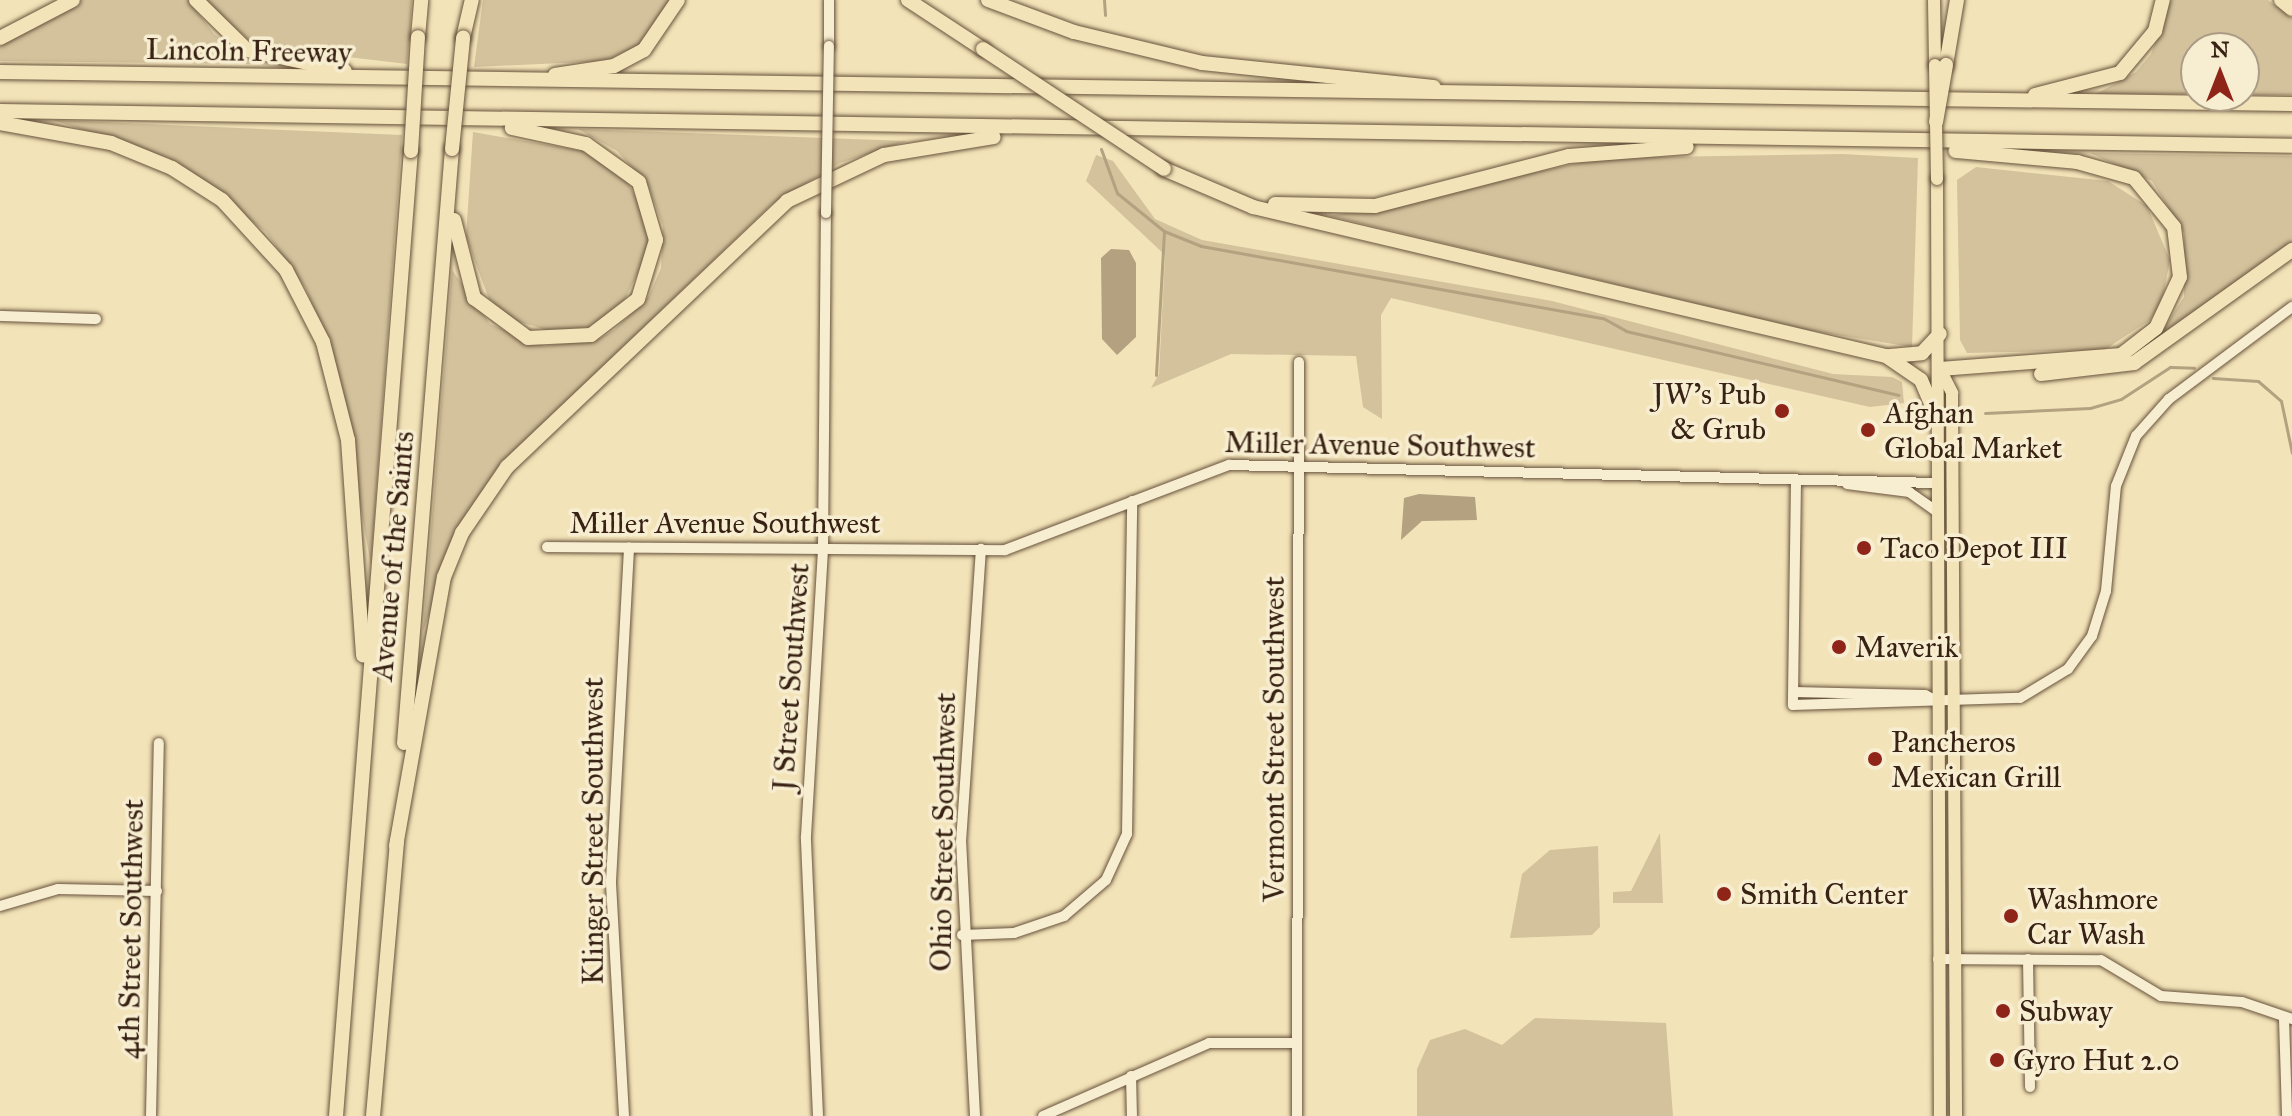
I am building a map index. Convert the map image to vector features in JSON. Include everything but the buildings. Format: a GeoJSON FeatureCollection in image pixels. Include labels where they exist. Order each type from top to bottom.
{"type":"FeatureCollection","features":[{"type":"Feature","properties":{"kind":"highway"},"geometry":{"type":"LineString","coordinates":[[0,38],[73,0]]}},
{"type":"Feature","properties":{"kind":"highway"},"geometry":{"type":"LineString","coordinates":[[196,0],[247,50],[392,79]]}},
{"type":"Feature","properties":{"kind":"highway","name":"Avenue of the Saints"},"geometry":{"type":"LineString","coordinates":[[336,1116],[420,0]]}},
{"type":"Feature","properties":{"kind":"highway","name":"Avenue of the Saints"},"geometry":{"type":"LineString","coordinates":[[373,1116],[466,0]]}},
{"type":"Feature","properties":{"kind":"highway"},"geometry":{"type":"LineString","coordinates":[[463,38],[472,0]]}},
{"type":"Feature","properties":{"kind":"highway"},"geometry":{"type":"LineString","coordinates":[[498,81],[614,66],[654,41],[678,0]]}},
{"type":"Feature","properties":{"kind":"highway"},"geometry":{"type":"LineString","coordinates":[[908,0],[1164,169],[1235,198],[1886,356],[1922,353],[1940,334]]}},
{"type":"Feature","properties":{"kind":"highway"},"geometry":{"type":"LineString","coordinates":[[988,0],[1074,32],[1202,63],[1522,96]]}},
{"type":"Feature","properties":{"kind":"highway"},"geometry":{"type":"LineString","coordinates":[[1936,122],[1940,65],[1957,0]]}},
{"type":"Feature","properties":{"kind":"highway"},"geometry":{"type":"LineString","coordinates":[[2001,101],[2120,73],[2155,31],[2163,0]]}},
{"type":"Feature","properties":{"kind":"highway"},"geometry":{"type":"LineString","coordinates":[[2281,0],[2292,9]]}},
{"type":"Feature","properties":{"kind":"highway","name":"Lincoln Freeway"},"geometry":{"type":"LineString","coordinates":[[0,72],[498,81]]}},
{"type":"Feature","properties":{"kind":"highway"},"geometry":{"type":"LineString","coordinates":[[498,81],[2292,104]]}},
{"type":"Feature","properties":{"kind":"highway"},"geometry":{"type":"LineString","coordinates":[[0,111],[1159,132],[2292,146]]}},
{"type":"Feature","properties":{"kind":"highway"},"geometry":{"type":"LineString","coordinates":[[436,119],[559,136],[626,168],[655,221],[654,264],[638,299],[609,326],[571,340],[505,327],[465,280],[450,175]]}},
{"type":"Feature","properties":{"kind":"highway"},"geometry":{"type":"LineString","coordinates":[[0,123],[111,143],[172,168],[246,223],[293,281],[323,342],[348,440],[359,540],[364,741]]}},
{"type":"Feature","properties":{"kind":"highway"},"geometry":{"type":"LineString","coordinates":[[396,846],[436,603],[462,533],[507,467],[767,216],[820,181],[911,147],[1159,132]]}},
{"type":"Feature","properties":{"kind":"highway"},"geometry":{"type":"LineString","coordinates":[[1235,198],[1375,206],[1569,156],[1775,140]]}},
{"type":"Feature","properties":{"kind":"highway"},"geometry":{"type":"LineString","coordinates":[[1839,141],[2109,167],[2152,193],[2174,227],[2181,258],[2175,295],[2141,343],[2095,362],[1940,369]]}},
{"type":"Feature","properties":{"kind":"highway"},"geometry":{"type":"LineString","coordinates":[[1940,369],[2075,374],[2134,363],[2292,250]]}},
{"type":"Feature","properties":{"kind":"highway"},"geometry":{"type":"LineString","coordinates":[[1886,356],[1921,380],[1934,411]]}},
{"type":"Feature","properties":{"kind":"main road"},"geometry":{"type":"LineString","coordinates":[[1934,0],[1940,65]]}},
{"type":"Feature","properties":{"kind":"main road"},"geometry":{"type":"LineString","coordinates":[[1936,122],[1940,369],[1934,411],[1934,483],[1940,1116]]}},
{"type":"Feature","properties":{"kind":"main road"},"geometry":{"type":"LineString","coordinates":[[1940,369],[1952,393],[1956,1116]]}},
{"type":"Feature","properties":{"kind":"main road"},"geometry":{"type":"LineString","coordinates":[[1934,483],[1946,492],[1953,524]]}},
{"type":"Feature","properties":{"kind":"street","name":"J Street Southwest"},"geometry":{"type":"LineString","coordinates":[[818,1116],[806,836],[823,547],[829,0]]}},
{"type":"Feature","properties":{"kind":"street"},"geometry":{"type":"LineString","coordinates":[[1796,481],[1793,705],[2020,698],[2068,669],[2099,620],[2116,486],[2136,436],[2169,399],[2292,307]]}},
{"type":"Feature","properties":{"kind":"street"},"geometry":{"type":"LineString","coordinates":[[0,316],[96,319]]}},
{"type":"Feature","properties":{"kind":"street","name":"Vermont Street Southwest"},"geometry":{"type":"LineString","coordinates":[[1297,1116],[1299,362]]}},
{"type":"Feature","properties":{"kind":"street","name":"Miller Avenue Southwest"},"geometry":{"type":"LineString","coordinates":[[547,547],[981,549],[1037,543],[1208,468],[1299,465],[1845,484],[1909,492],[1935,510]]}},
{"type":"Feature","properties":{"kind":"street","name":"Miller Avenue Southwest"},"geometry":{"type":"LineString","coordinates":[[1845,484],[1934,483]]}},
{"type":"Feature","properties":{"kind":"street"},"geometry":{"type":"LineString","coordinates":[[962,935],[1014,933],[1064,916],[1106,880],[1127,834],[1132,501]]}},
{"type":"Feature","properties":{"kind":"street","name":"Klinger Street Southwest"},"geometry":{"type":"LineString","coordinates":[[624,1116],[611,881],[629,547]]}},
{"type":"Feature","properties":{"kind":"street","name":"Ohio Street Southwest"},"geometry":{"type":"LineString","coordinates":[[975,1116],[962,935],[965,722],[981,549]]}},
{"type":"Feature","properties":{"kind":"street"},"geometry":{"type":"LineString","coordinates":[[1794,692],[1925,695],[1937,701]]}},
{"type":"Feature","properties":{"kind":"street","name":"4th Street Southwest"},"geometry":{"type":"LineString","coordinates":[[151,1116],[159,743]]}},
{"type":"Feature","properties":{"kind":"street"},"geometry":{"type":"LineString","coordinates":[[0,906],[58,889],[157,891]]}},
{"type":"Feature","properties":{"kind":"street"},"geometry":{"type":"LineString","coordinates":[[1938,959],[2101,960],[2161,996],[2242,1002],[2288,1019],[2287,1116]]}},
{"type":"Feature","properties":{"kind":"street"},"geometry":{"type":"LineString","coordinates":[[2028,959],[2030,1087]]}},
{"type":"Feature","properties":{"kind":"street"},"geometry":{"type":"LineString","coordinates":[[1043,1116],[1209,1043],[1297,1043]]}},
{"type":"Feature","properties":{"kind":"street"},"geometry":{"type":"LineString","coordinates":[[1131,1076],[1132,1116]]}},
{"type":"Feature","properties":{"kind":"shaded area"},"geometry":{"type":"Polygon","coordinates":[[[81,0],[188,0],[214,34],[255,64],[0,61],[0,44],[81,0]]]}},
{"type":"Feature","properties":{"kind":"shaded area"},"geometry":{"type":"Polygon","coordinates":[[[204,0],[412,0],[407,64],[255,46],[204,0]]]}},
{"type":"Feature","properties":{"kind":"shaded area"},"geometry":{"type":"Polygon","coordinates":[[[483,0],[671,0],[640,45],[605,61],[474,67],[483,0]]]}},
{"type":"Feature","properties":{"kind":"shaded area"},"geometry":{"type":"Polygon","coordinates":[[[2171,0],[2268,0],[2292,18],[2292,95],[2260,95],[2260,32],[2180,32],[2180,94],[2096,94],[2136,72],[2151,54],[2171,0]]]}},
{"type":"Feature","properties":{"kind":"shaded area"},"geometry":{"type":"Polygon","coordinates":[[[53,120],[402,135],[371,566],[334,355],[305,287],[266,232],[169,158],[53,120]]]}},
{"type":"Feature","properties":{"kind":"shaded area"},"geometry":{"type":"Polygon","coordinates":[[[578,129],[907,141],[840,163],[772,204],[525,441],[462,522],[423,631],[452,270],[490,324],[544,346],[597,340],[614,330],[649,296],[661,268],[663,226],[648,185],[617,151],[578,129]]]}},
{"type":"Feature","properties":{"kind":"shaded area"},"geometry":{"type":"Polygon","coordinates":[[[473,132],[583,151],[625,178],[645,213],[650,248],[622,305],[588,327],[550,331],[513,320],[489,299],[466,237],[473,132]]]}},
{"type":"Feature","properties":{"kind":"shaded area"},"geometry":{"type":"Polygon","coordinates":[[[2090,153],[2292,156],[2292,242],[2155,342],[2184,297],[2184,233],[2152,181],[2090,153]]]}},
{"type":"Feature","properties":{"kind":"shaded area"},"geometry":{"type":"Polygon","coordinates":[[[1843,154],[1918,158],[1912,347],[1807,330],[1330,216],[1602,158],[1843,154]]]}},
{"type":"Feature","properties":{"kind":"shaded area"},"geometry":{"type":"Polygon","coordinates":[[[1096,155],[1113,161],[1155,219],[1202,240],[1552,301],[1833,374],[1892,377],[1902,382],[1904,403],[1870,407],[1391,298],[1381,315],[1382,419],[1363,407],[1356,356],[1231,354],[1151,388],[1159,374],[1165,255],[1086,181],[1096,155]]]}},
{"type":"Feature","properties":{"kind":"shaded area"},"geometry":{"type":"Polygon","coordinates":[[[1976,167],[2108,181],[2147,206],[2170,260],[2162,302],[2150,320],[2104,350],[1967,353],[1960,340],[1957,180],[1976,167]]]}},
{"type":"Feature","properties":{"kind":"shaded area"},"geometry":{"type":"Polygon","coordinates":[[[1111,249],[1129,250],[1136,263],[1136,337],[1117,355],[1102,339],[1101,258],[1111,249]]]}},
{"type":"Feature","properties":{"kind":"shaded area"},"geometry":{"type":"Polygon","coordinates":[[[1419,494],[1475,497],[1477,520],[1422,521],[1401,540],[1404,498],[1419,494]]]}},
{"type":"Feature","properties":{"kind":"shaded area"},"geometry":{"type":"Polygon","coordinates":[[[1660,833],[1663,903],[1613,903],[1613,892],[1631,891],[1660,833]]]}},
{"type":"Feature","properties":{"kind":"shaded area"},"geometry":{"type":"Polygon","coordinates":[[[1598,846],[1600,927],[1592,935],[1510,938],[1522,874],[1550,850],[1598,846]]]}},
{"type":"Feature","properties":{"kind":"shaded area"},"geometry":{"type":"Polygon","coordinates":[[[1535,1018],[1666,1023],[1673,1116],[1417,1116],[1417,1069],[1430,1040],[1465,1029],[1502,1045],[1535,1018]]]}},
{"type":"Feature","properties":{"kind":"waterway"},"geometry":{"type":"LineString","coordinates":[[1104,0],[1105,15]]}},
{"type":"Feature","properties":{"kind":"waterway"},"geometry":{"type":"LineString","coordinates":[[1101,149],[1117,193],[1164,231],[1201,246],[1603,318],[1626,331],[1899,395]]}},
{"type":"Feature","properties":{"kind":"waterway"},"geometry":{"type":"LineString","coordinates":[[1156,375],[1164,231]]}},
{"type":"Feature","properties":{"kind":"waterway"},"geometry":{"type":"LineString","coordinates":[[1985,413],[2090,408],[2121,399],[2170,367],[2194,368]]}},
{"type":"Feature","properties":{"kind":"waterway"},"geometry":{"type":"LineString","coordinates":[[2213,378],[2258,381],[2281,401],[2292,453]]}},
{"type":"Feature","properties":{"kind":"place","name":"JW's Pub & Grub"},"geometry":{"type":"Point","coordinates":[1782,411]}},
{"type":"Feature","properties":{"kind":"place","name":"Afghan Global Market"},"geometry":{"type":"Point","coordinates":[1868,430]}},
{"type":"Feature","properties":{"kind":"place","name":"Taco Depot III"},"geometry":{"type":"Point","coordinates":[1864,548]}},
{"type":"Feature","properties":{"kind":"place","name":"Maverik"},"geometry":{"type":"Point","coordinates":[1839,647]}},
{"type":"Feature","properties":{"kind":"place","name":"Pancheros Mexican Grill"},"geometry":{"type":"Point","coordinates":[1875,759]}},
{"type":"Feature","properties":{"kind":"place","name":"Smith Center"},"geometry":{"type":"Point","coordinates":[1724,894]}},
{"type":"Feature","properties":{"kind":"place","name":"Washmore Car Wash"},"geometry":{"type":"Point","coordinates":[2011,916]}},
{"type":"Feature","properties":{"kind":"place","name":"Subway"},"geometry":{"type":"Point","coordinates":[2003,1011]}},
{"type":"Feature","properties":{"kind":"place","name":"Gyro Hut 2.0"},"geometry":{"type":"Point","coordinates":[1997,1060]}}]}
